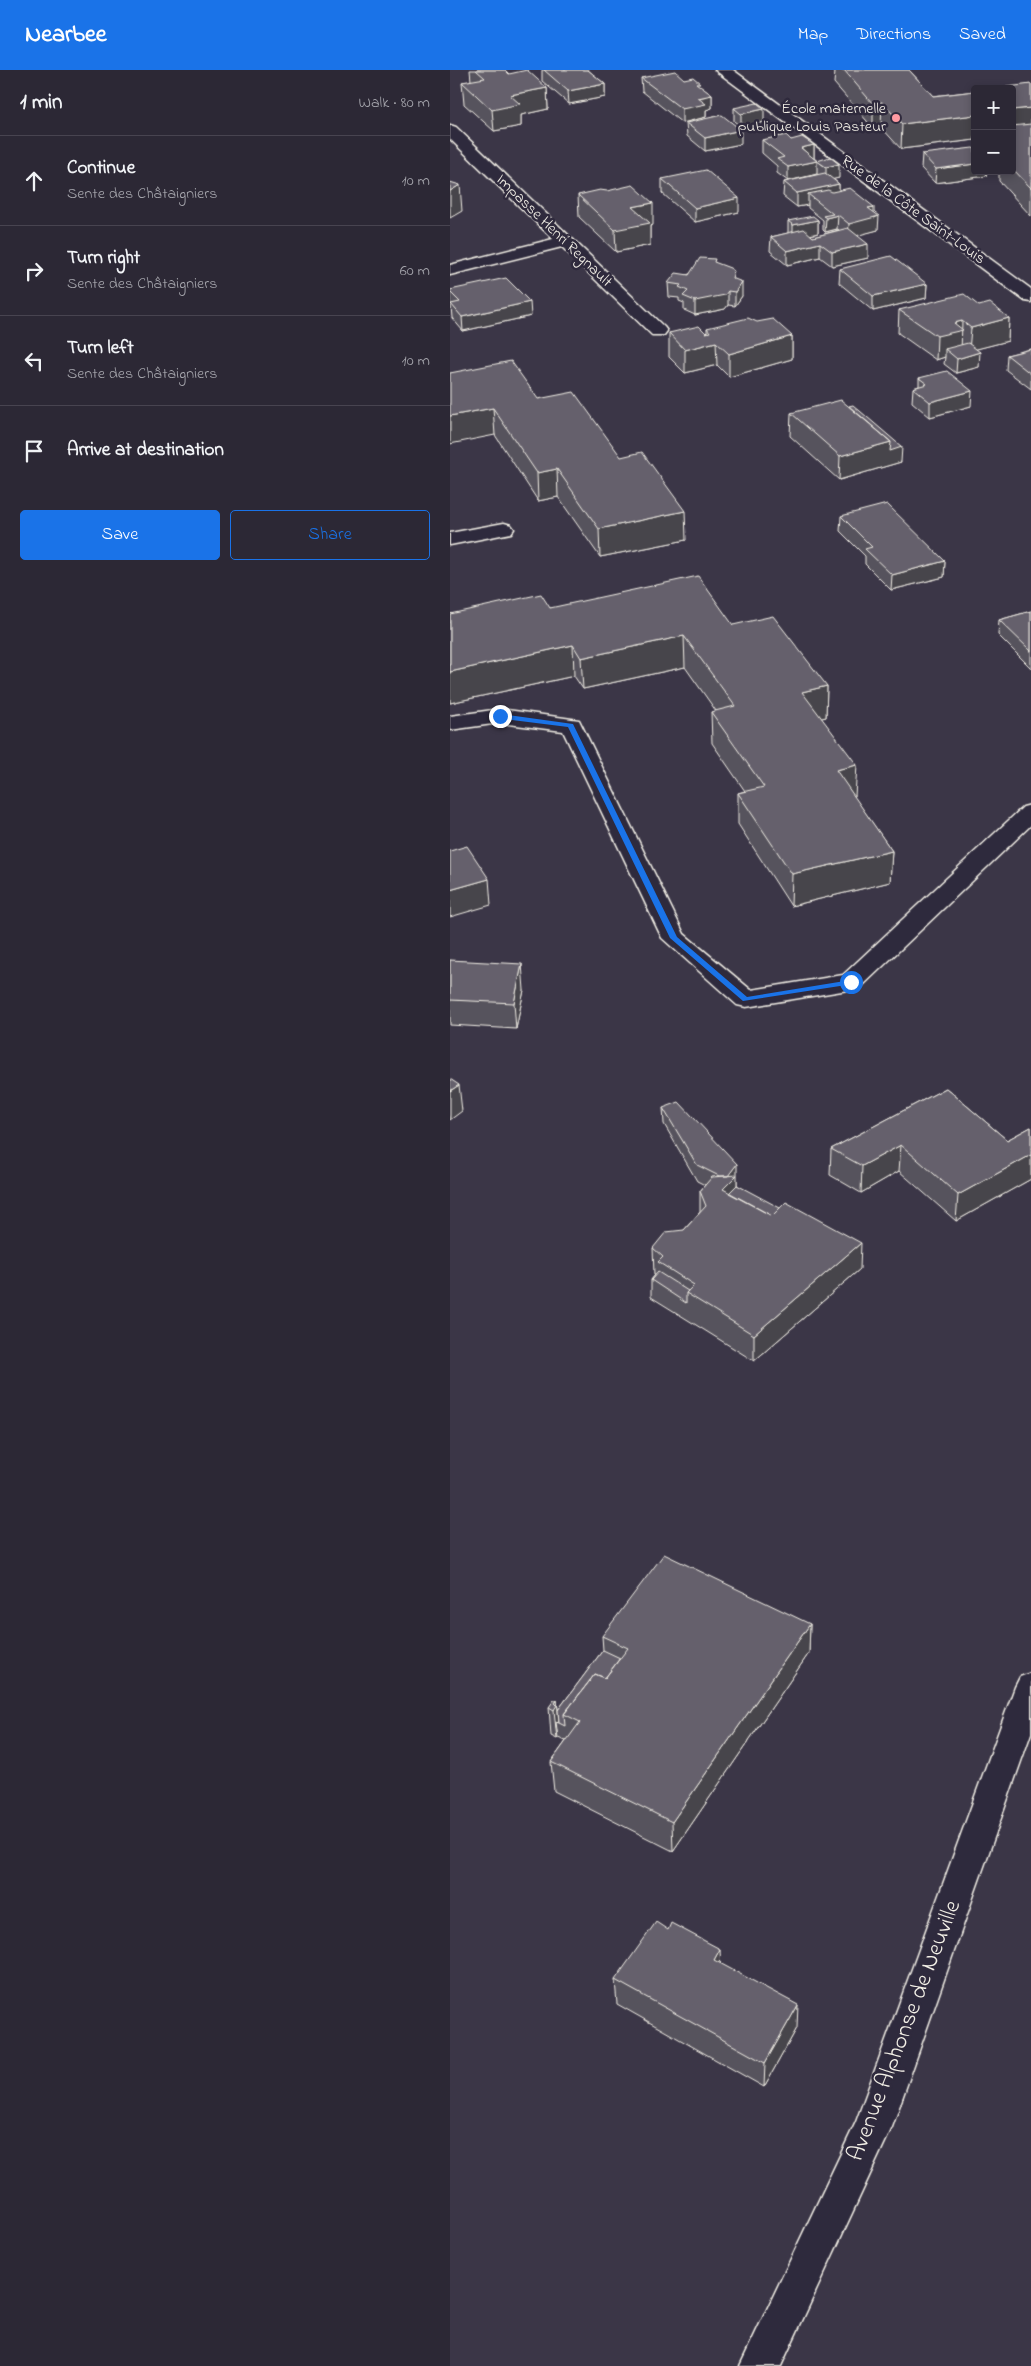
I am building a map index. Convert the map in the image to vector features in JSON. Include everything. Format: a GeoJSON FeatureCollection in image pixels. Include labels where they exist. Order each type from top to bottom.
{"type":"FeatureCollection","features":[{"type":"Feature","properties":{"kind":"street","name":"Rue de la Côte Saint-Louis"},"geometry":{"type":"LineString","coordinates":[[723,70],[1031,297]]}},
{"type":"Feature","properties":{"kind":"street","name":"Impasse Henri Regnault"},"geometry":{"type":"LineString","coordinates":[[450,130],[658,331]]}},
{"type":"Feature","properties":{"kind":"street"},"geometry":{"type":"LineString","coordinates":[[450,270],[564,242]]}},
{"type":"Feature","properties":{"kind":"street"},"geometry":{"type":"LineString","coordinates":[[450,539],[504,529]]}},
{"type":"Feature","properties":{"kind":"street"},"geometry":{"type":"LineString","coordinates":[[450,723],[500,716],[571,725],[674,938],[746,999],[851,982],[1031,812]]}},
{"type":"Feature","properties":{"kind":"street","name":"Avenue Alphonse de Neuville"},"geometry":{"type":"LineString","coordinates":[[760,2366],[873,2127],[1031,1687]]}},
{"type":"Feature","properties":{"kind":"building"},"geometry":{"type":"Polygon","coordinates":[[[476,70],[505,70],[509,74],[527,70],[547,88],[510,95],[520,104],[492,110],[462,82],[485,78],[476,70]]]}},
{"type":"Feature","properties":{"kind":"building"},"geometry":{"type":"Polygon","coordinates":[[[544,70],[588,70],[605,84],[568,91],[544,70]]]}},
{"type":"Feature","properties":{"kind":"building"},"geometry":{"type":"Polygon","coordinates":[[[844,70],[909,70],[933,96],[971,91],[971,115],[902,124],[882,102],[873,104],[844,70]]]}},
{"type":"Feature","properties":{"kind":"building"},"geometry":{"type":"Polygon","coordinates":[[[675,71],[684,79],[693,77],[700,83],[696,83],[712,95],[698,98],[706,104],[682,109],[641,78],[675,71]]]}},
{"type":"Feature","properties":{"kind":"building"},"geometry":{"type":"Polygon","coordinates":[[[1031,84],[1031,108],[1016,110],[1016,86],[1031,84]]]}},
{"type":"Feature","properties":{"kind":"building"},"geometry":{"type":"Polygon","coordinates":[[[757,103],[764,109],[741,114],[734,108],[757,103]]]}},
{"type":"Feature","properties":{"kind":"building"},"geometry":{"type":"Polygon","coordinates":[[[722,115],[741,130],[705,138],[686,123],[722,115]]]}},
{"type":"Feature","properties":{"kind":"building"},"geometry":{"type":"Polygon","coordinates":[[[1031,124],[1031,188],[1016,172],[1016,126],[1031,124]]]}},
{"type":"Feature","properties":{"kind":"building"},"geometry":{"type":"Polygon","coordinates":[[[786,135],[791,140],[802,137],[814,145],[801,148],[817,161],[788,167],[777,159],[784,157],[762,140],[786,135]]]}},
{"type":"Feature","properties":{"kind":"building"},"geometry":{"type":"Polygon","coordinates":[[[971,148],[971,165],[936,169],[922,154],[971,148]]]}},
{"type":"Feature","properties":{"kind":"building"},"geometry":{"type":"Polygon","coordinates":[[[830,157],[839,164],[826,167],[817,161],[830,157]]]}},
{"type":"Feature","properties":{"kind":"building"},"geometry":{"type":"Polygon","coordinates":[[[706,170],[739,198],[695,208],[662,179],[706,170]]]}},
{"type":"Feature","properties":{"kind":"building"},"geometry":{"type":"Polygon","coordinates":[[[825,173],[839,184],[797,193],[784,182],[825,173]]]}},
{"type":"Feature","properties":{"kind":"building"},"geometry":{"type":"Polygon","coordinates":[[[450,182],[460,185],[450,191],[450,182]]]}},
{"type":"Feature","properties":{"kind":"building"},"geometry":{"type":"Polygon","coordinates":[[[633,185],[653,203],[632,207],[650,223],[615,230],[578,195],[600,190],[607,191],[633,185]]]}},
{"type":"Feature","properties":{"kind":"building"},"geometry":{"type":"Polygon","coordinates":[[[850,188],[874,207],[868,208],[879,216],[849,224],[838,215],[826,218],[823,216],[833,214],[808,194],[828,190],[832,192],[850,188]]]}},
{"type":"Feature","properties":{"kind":"building"},"geometry":{"type":"Polygon","coordinates":[[[813,216],[818,220],[793,225],[788,221],[813,216]]]}},
{"type":"Feature","properties":{"kind":"building"},"geometry":{"type":"Polygon","coordinates":[[[848,228],[868,244],[832,252],[820,243],[787,251],[771,237],[804,229],[813,237],[848,228]]]}},
{"type":"Feature","properties":{"kind":"building"},"geometry":{"type":"Polygon","coordinates":[[[891,256],[927,284],[873,296],[840,269],[891,256]]]}},
{"type":"Feature","properties":{"kind":"building"},"geometry":{"type":"Polygon","coordinates":[[[700,258],[715,259],[714,262],[734,271],[732,278],[742,282],[735,292],[728,291],[725,295],[695,301],[683,296],[688,291],[679,287],[681,285],[668,283],[676,273],[689,275],[700,258]]]}},
{"type":"Feature","properties":{"kind":"building"},"geometry":{"type":"Polygon","coordinates":[[[506,278],[530,302],[462,317],[451,304],[460,302],[450,290],[506,278]]]}},
{"type":"Feature","properties":{"kind":"building"},"geometry":{"type":"Polygon","coordinates":[[[964,294],[979,306],[990,303],[1009,318],[971,328],[962,321],[954,323],[963,330],[937,336],[899,310],[964,294]]]}},
{"type":"Feature","properties":{"kind":"building"},"geometry":{"type":"Polygon","coordinates":[[[748,318],[757,322],[773,319],[792,336],[729,354],[716,342],[685,350],[669,333],[699,326],[706,333],[710,332],[707,328],[748,318]]]}},
{"type":"Feature","properties":{"kind":"building"},"geometry":{"type":"Polygon","coordinates":[[[968,343],[980,352],[957,359],[945,349],[968,343]]]}},
{"type":"Feature","properties":{"kind":"building"},"geometry":{"type":"Polygon","coordinates":[[[1031,349],[1031,374],[1007,355],[1031,349]]]}},
{"type":"Feature","properties":{"kind":"building"},"geometry":{"type":"Polygon","coordinates":[[[511,361],[538,399],[574,392],[621,457],[642,452],[685,511],[599,529],[557,469],[537,473],[493,408],[450,416],[450,373],[511,361]]]}},
{"type":"Feature","properties":{"kind":"building"},"geometry":{"type":"Polygon","coordinates":[[[947,371],[972,391],[930,402],[913,388],[927,384],[919,378],[947,371]]]}},
{"type":"Feature","properties":{"kind":"building"},"geometry":{"type":"Polygon","coordinates":[[[841,400],[891,442],[840,456],[791,413],[841,400]]]}},
{"type":"Feature","properties":{"kind":"building"},"geometry":{"type":"Polygon","coordinates":[[[853,405],[902,447],[890,451],[891,442],[849,406],[853,405]]]}},
{"type":"Feature","properties":{"kind":"building"},"geometry":{"type":"Polygon","coordinates":[[[887,504],[945,561],[892,575],[865,549],[872,547],[841,516],[887,504]]]}},
{"type":"Feature","properties":{"kind":"building"},"geometry":{"type":"Polygon","coordinates":[[[698,576],[733,625],[773,616],[827,686],[802,692],[857,765],[836,770],[892,851],[792,874],[738,793],[764,787],[711,712],[735,706],[684,636],[581,658],[573,645],[450,672],[450,614],[541,594],[550,608],[698,576]]]}},
{"type":"Feature","properties":{"kind":"building"},"geometry":{"type":"Polygon","coordinates":[[[1031,611],[1031,651],[999,620],[1031,611]]]}},
{"type":"Feature","properties":{"kind":"building"},"geometry":{"type":"Polygon","coordinates":[[[467,846],[489,879],[450,890],[450,851],[467,846]]]}},
{"type":"Feature","properties":{"kind":"building"},"geometry":{"type":"Polygon","coordinates":[[[450,960],[522,964],[514,1003],[450,1000],[450,960]]]}},
{"type":"Feature","properties":{"kind":"building"},"geometry":{"type":"Polygon","coordinates":[[[450,1079],[459,1085],[450,1091],[450,1079]]]}},
{"type":"Feature","properties":{"kind":"building"},"geometry":{"type":"Polygon","coordinates":[[[946,1088],[1007,1140],[1031,1127],[1031,1155],[958,1195],[901,1145],[862,1166],[831,1149],[946,1088]]]}},
{"type":"Feature","properties":{"kind":"building"},"geometry":{"type":"Polygon","coordinates":[[[679,1102],[737,1164],[728,1176],[719,1176],[697,1165],[663,1108],[679,1102]]]}},
{"type":"Feature","properties":{"kind":"building"},"geometry":{"type":"Polygon","coordinates":[[[737,1175],[723,1189],[772,1216],[786,1202],[861,1243],[754,1335],[686,1293],[694,1285],[658,1262],[663,1257],[653,1248],[666,1232],[684,1230],[706,1206],[700,1191],[712,1177],[737,1175]]]}},
{"type":"Feature","properties":{"kind":"building"},"geometry":{"type":"Polygon","coordinates":[[[737,1185],[780,1208],[772,1216],[729,1193],[737,1185]]]}},
{"type":"Feature","properties":{"kind":"building"},"geometry":{"type":"Polygon","coordinates":[[[658,1272],[688,1291],[686,1293],[686,1303],[651,1280],[658,1272]]]}},
{"type":"Feature","properties":{"kind":"building"},"geometry":{"type":"Polygon","coordinates":[[[664,1554],[810,1624],[672,1822],[551,1762],[580,1722],[564,1714],[595,1674],[605,1678],[628,1648],[602,1636],[664,1554]]]}},
{"type":"Feature","properties":{"kind":"building"},"geometry":{"type":"Polygon","coordinates":[[[603,1650],[620,1658],[605,1678],[595,1674],[564,1714],[565,1726],[559,1723],[558,1710],[603,1650]]]}},
{"type":"Feature","properties":{"kind":"building"},"geometry":{"type":"Polygon","coordinates":[[[554,1700],[557,1700],[555,1703],[557,1705],[554,1710],[549,1707],[554,1700]]]}},
{"type":"Feature","properties":{"kind":"building"},"geometry":{"type":"Polygon","coordinates":[[[656,1922],[668,1930],[671,1923],[720,1949],[714,1960],[798,2005],[765,2063],[615,1980],[656,1922]]]}},
{"type":"Feature","properties":{"kind":"place","name":"École maternelle publique Louis Pasteur"},"geometry":{"type":"Point","coordinates":[896,118]}},
{"type":"Feature","properties":{"kind":"route"},"geometry":{"type":"LineString","coordinates":[[500,716],[571,725],[674,938],[746,999],[851,982]]}}]}
